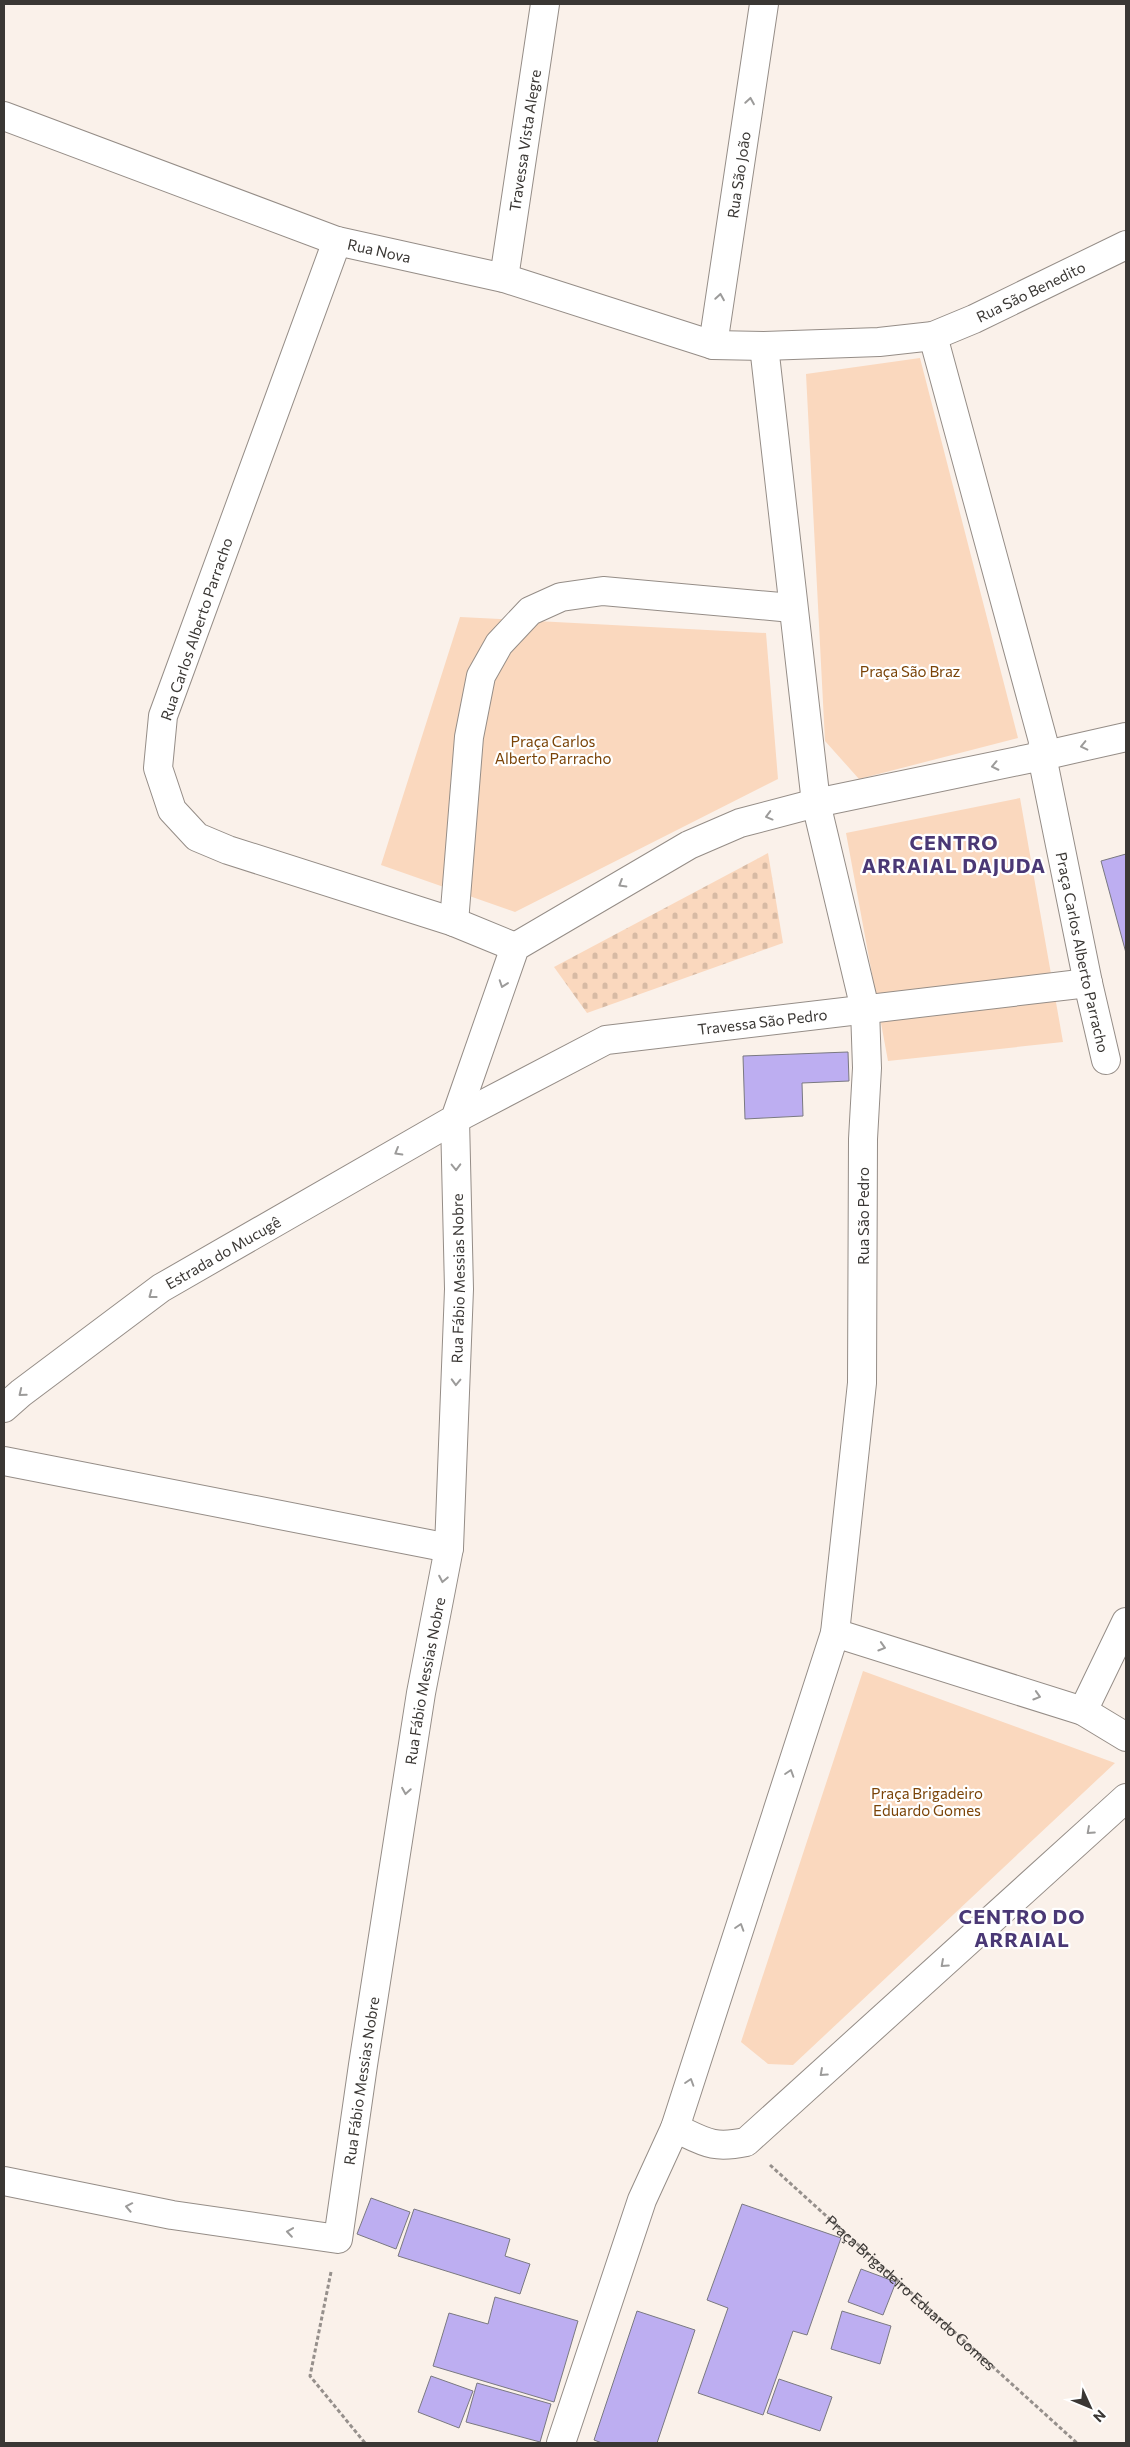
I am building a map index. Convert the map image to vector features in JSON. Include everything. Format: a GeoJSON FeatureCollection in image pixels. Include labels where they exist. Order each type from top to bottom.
{"type":"FeatureCollection","features":[{"type":"Feature","properties":{"kind":"street","name":"Travessa Vista Alegre"},"geometry":{"type":"LineString","coordinates":[[504,278],[546,4]]}},
{"type":"Feature","properties":{"kind":"street","name":"Rua São João"},"geometry":{"type":"LineString","coordinates":[[713,345],[764,4]]}},
{"type":"Feature","properties":{"kind":"street","name":"Rua Nova"},"geometry":{"type":"LineString","coordinates":[[4,116],[337,241],[504,278],[713,345],[764,346]]}},
{"type":"Feature","properties":{"kind":"street","name":"Rua Carlos Alberto Parracho"},"geometry":{"type":"LineString","coordinates":[[337,241],[163,716],[158,768],[172,810],[197,837],[228,850],[454,922],[515,948]]}},
{"type":"Feature","properties":{"kind":"street","name":"Rua São Benedito"},"geometry":{"type":"LineString","coordinates":[[933,336],[974,319],[1126,245]]}},
{"type":"Feature","properties":{"kind":"street"},"geometry":{"type":"LineString","coordinates":[[816,803],[792,608],[764,346],[879,342],[933,336],[1043,742],[1042,756]]}},
{"type":"Feature","properties":{"kind":"street"},"geometry":{"type":"LineString","coordinates":[[454,922],[469,737],[481,676],[499,644],[530,612],[561,597],[603,591],[792,608]]}},
{"type":"Feature","properties":{"kind":"street"},"geometry":{"type":"LineString","coordinates":[[455,1119],[515,948],[688,845],[740,823],[816,803],[1126,737]]}},
{"type":"Feature","properties":{"kind":"street","name":"Praça Carlos Alberto Parracho"},"geometry":{"type":"LineString","coordinates":[[1042,756],[1088,983],[1106,1060]]}},
{"type":"Feature","properties":{"kind":"street","name":"Rua São Pedro"},"geometry":{"type":"LineString","coordinates":[[816,803],[865,1008],[867,1068],[863,1139],[862,1382],[835,1633]]}},
{"type":"Feature","properties":{"kind":"street","name":"Travessa São Pedro"},"geometry":{"type":"LineString","coordinates":[[455,1119],[606,1040],[1088,983]]}},
{"type":"Feature","properties":{"kind":"street","name":"Estrada do Mucugê"},"geometry":{"type":"LineString","coordinates":[[4,1408],[21,1393],[161,1288],[455,1119]]}},
{"type":"Feature","properties":{"kind":"street","name":"Rua Fábio Messias Nobre"},"geometry":{"type":"LineString","coordinates":[[338,2239],[420,1702],[449,1548],[459,1289],[455,1119]]}},
{"type":"Feature","properties":{"kind":"street"},"geometry":{"type":"LineString","coordinates":[[4,1461],[449,1548]]}},
{"type":"Feature","properties":{"kind":"street"},"geometry":{"type":"LineString","coordinates":[[1083,1711],[1126,1622]]}},
{"type":"Feature","properties":{"kind":"street"},"geometry":{"type":"LineString","coordinates":[[561,2443],[642,2200],[675,2128],[835,1633],[1083,1711],[1126,1737]]}},
{"type":"Feature","properties":{"kind":"street"},"geometry":{"type":"LineString","coordinates":[[675,2128],[712,2145],[725,2147],[746,2142],[1126,1798]]}},
{"type":"Feature","properties":{"kind":"street"},"geometry":{"type":"LineString","coordinates":[[4,2181],[172,2215],[338,2239]]}},
{"type":"Feature","properties":{"kind":"path","name":"Praça Brigadeiro Eduardo Gomes"},"geometry":{"type":"LineString","coordinates":[[746,2142],[1077,2443]]}},
{"type":"Feature","properties":{"kind":"path"},"geometry":{"type":"LineString","coordinates":[[338,2239],[310,2376],[365,2443]]}},
{"type":"Feature","properties":{"kind":"green space","name":"Praça São Braz"},"geometry":{"type":"Polygon","coordinates":[[[920,358],[1018,738],[859,779],[825,741],[806,374],[920,358]]]}},
{"type":"Feature","properties":{"kind":"green space","name":"Praça Carlos Alberto Parracho"},"geometry":{"type":"Polygon","coordinates":[[[460,617],[766,633],[778,779],[515,912],[381,865],[460,617]]]}},
{"type":"Feature","properties":{"kind":"green space"},"geometry":{"type":"Polygon","coordinates":[[[1020,798],[1063,1042],[888,1061],[846,833],[1020,798]]]}},
{"type":"Feature","properties":{"kind":"green space"},"geometry":{"type":"Polygon","coordinates":[[[768,853],[783,943],[587,1013],[554,967],[768,853]]]}},
{"type":"Feature","properties":{"kind":"green space","name":"Praça Brigadeiro Eduardo Gomes"},"geometry":{"type":"Polygon","coordinates":[[[863,1671],[1115,1763],[793,2065],[768,2064],[741,2042],[863,1671]]]}},
{"type":"Feature","properties":{"kind":"building"},"geometry":{"type":"Polygon","coordinates":[[[1126,854],[1126,953],[1101,861],[1126,854]]]}},
{"type":"Feature","properties":{"kind":"building"},"geometry":{"type":"Polygon","coordinates":[[[848,1052],[849,1081],[802,1083],[803,1116],[745,1119],[743,1056],[848,1052]]]}},
{"type":"Feature","properties":{"kind":"building"},"geometry":{"type":"Polygon","coordinates":[[[371,2198],[410,2212],[396,2249],[357,2234],[371,2198]]]}},
{"type":"Feature","properties":{"kind":"building"},"geometry":{"type":"Polygon","coordinates":[[[742,2204],[841,2238],[807,2335],[793,2331],[763,2415],[698,2393],[728,2308],[707,2300],[742,2204]]]}},
{"type":"Feature","properties":{"kind":"building"},"geometry":{"type":"Polygon","coordinates":[[[414,2209],[510,2239],[505,2256],[530,2264],[520,2294],[398,2256],[414,2209]]]}},
{"type":"Feature","properties":{"kind":"building"},"geometry":{"type":"Polygon","coordinates":[[[861,2269],[896,2282],[883,2315],[848,2302],[861,2269]]]}},
{"type":"Feature","properties":{"kind":"building"},"geometry":{"type":"Polygon","coordinates":[[[495,2297],[578,2321],[554,2402],[433,2366],[449,2313],[488,2324],[495,2297]]]}},
{"type":"Feature","properties":{"kind":"building"},"geometry":{"type":"Polygon","coordinates":[[[637,2311],[695,2330],[657,2443],[602,2443],[594,2440],[637,2311]]]}},
{"type":"Feature","properties":{"kind":"building"},"geometry":{"type":"Polygon","coordinates":[[[842,2311],[891,2326],[880,2364],[831,2349],[842,2311]]]}},
{"type":"Feature","properties":{"kind":"building"},"geometry":{"type":"Polygon","coordinates":[[[431,2376],[473,2391],[459,2428],[418,2412],[431,2376]]]}},
{"type":"Feature","properties":{"kind":"building"},"geometry":{"type":"Polygon","coordinates":[[[779,2379],[832,2397],[820,2431],[767,2413],[779,2379]]]}},
{"type":"Feature","properties":{"kind":"building"},"geometry":{"type":"Polygon","coordinates":[[[477,2383],[551,2404],[540,2442],[466,2422],[477,2383]]]}},
{"type":"Feature","properties":{"kind":"district","name":"CENTRO ARRAIAL DAJUDA"},"geometry":{"type":"Point","coordinates":[954,854]}},
{"type":"Feature","properties":{"kind":"district","name":"CENTRO DO ARRAIAL"},"geometry":{"type":"Point","coordinates":[1022,1928]}}]}
